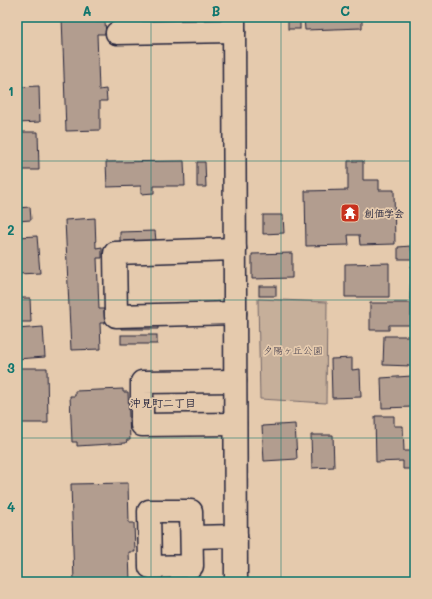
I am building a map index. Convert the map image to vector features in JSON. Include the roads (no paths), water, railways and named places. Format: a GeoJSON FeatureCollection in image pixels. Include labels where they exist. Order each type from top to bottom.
{"type":"FeatureCollection","features":[{"type":"Feature","properties":{"kind":"street"},"geometry":{"type":"LineString","coordinates":[[117,33],[234,24],[236,582]]}},
{"type":"Feature","properties":{"kind":"street"},"geometry":{"type":"LineString","coordinates":[[235,249],[115,253],[116,316],[235,313]]}},
{"type":"Feature","properties":{"kind":"street"},"geometry":{"type":"LineString","coordinates":[[235,381],[142,382],[142,425],[236,424]]}},
{"type":"Feature","properties":{"kind":"street"},"geometry":{"type":"LineString","coordinates":[[192,537],[236,536]]}},
{"type":"Feature","properties":{"kind":"place","name":"創価学会"},"geometry":{"type":"Point","coordinates":[350,213]}},
{"type":"Feature","properties":{"kind":"district","name":"沖見町二丁目"},"geometry":{"type":"Point","coordinates":[163,403]}},
{"type":"Feature","properties":{"kind":"park label","name":"夕陽ヶ丘公園"},"geometry":{"type":"Point","coordinates":[293,350]}}]}
